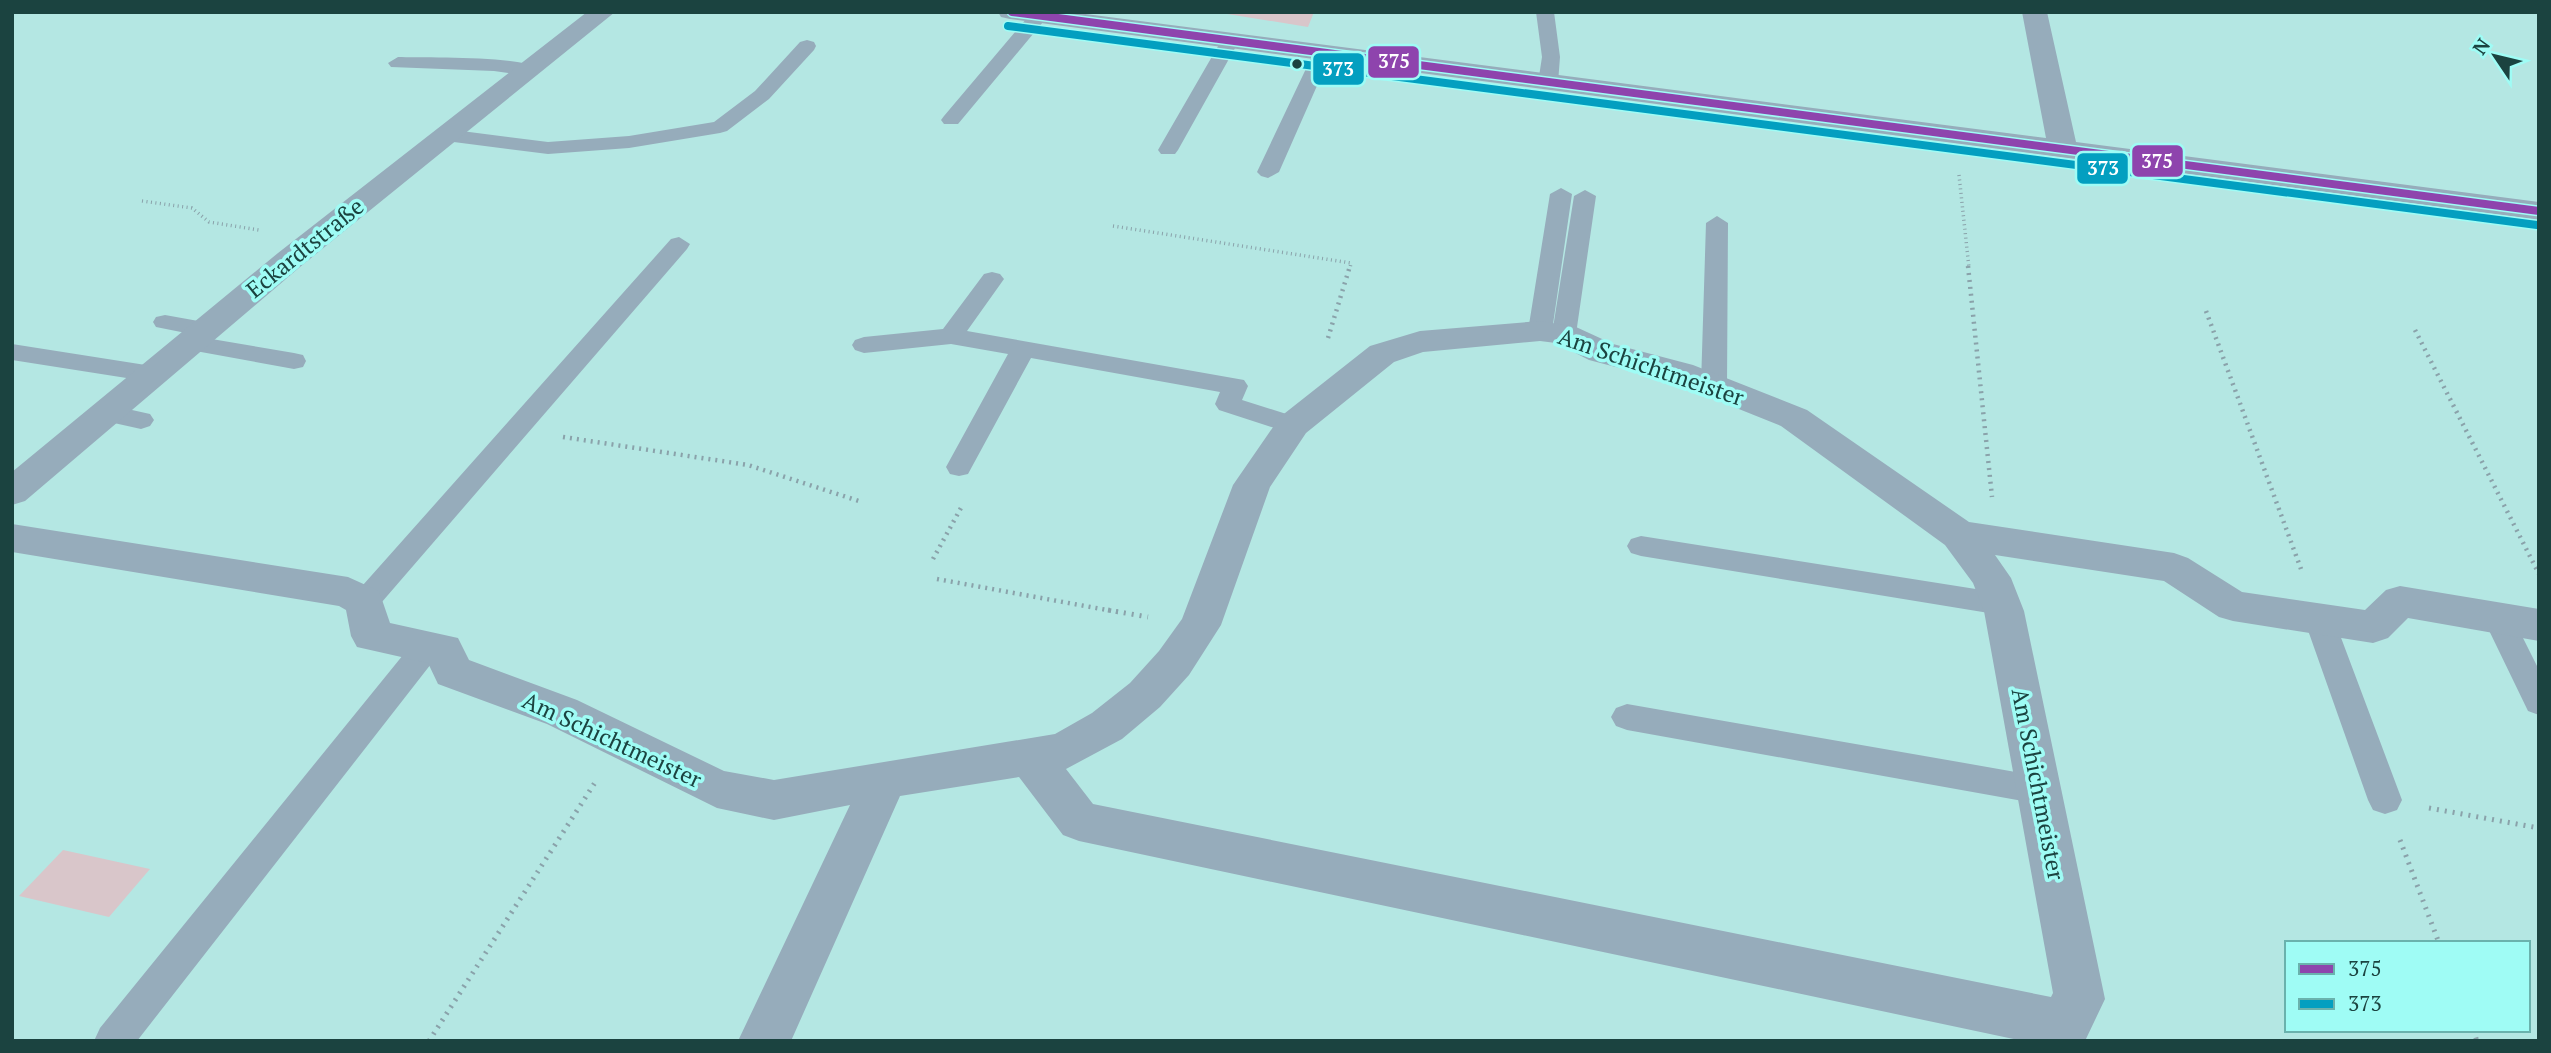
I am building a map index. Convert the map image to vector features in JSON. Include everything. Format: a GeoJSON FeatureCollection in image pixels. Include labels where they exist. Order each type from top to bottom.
{"type":"FeatureCollection","features":[{"type":"Feature","properties":{"kind":"street","name":"Eckardtstraße"},"geometry":{"type":"LineString","coordinates":[[12,492],[315,239],[603,12]]}},
{"type":"Feature","properties":{"kind":"street"},"geometry":{"type":"LineString","coordinates":[[1010,12],[1108,19],[1322,54],[2539,211]]}},
{"type":"Feature","properties":{"kind":"street"},"geometry":{"type":"LineString","coordinates":[[2034,12],[2063,150]]}},
{"type":"Feature","properties":{"kind":"street","name":"Am Schichtmeister"},"geometry":{"type":"LineString","coordinates":[[428,647],[443,650],[453,672],[562,712],[717,789],[774,800],[885,779],[1064,751],[1107,726],[1145,695],[1174,663],[1200,625],[1252,485],[1293,425],[1331,397],[1356,372],[1382,354],[1420,342],[1552,333],[1601,352],[1714,385],[1794,418],[1977,537],[2174,568],[2233,606],[2373,627],[2400,601],[2539,625]]}},
{"type":"Feature","properties":{"kind":"street","name":"Am Schichtmeister"},"geometry":{"type":"LineString","coordinates":[[1977,537],[2001,604],[2080,999],[2061,1032]]}},
{"type":"Feature","properties":{"kind":"street"},"geometry":{"type":"LineString","coordinates":[[12,538],[348,592],[365,602],[372,636],[428,647]]}},
{"type":"Feature","properties":{"kind":"street"},"geometry":{"type":"LineString","coordinates":[[1030,757],[1079,821],[2061,1032]]}},
{"type":"Feature","properties":{"kind":"street"},"geometry":{"type":"LineString","coordinates":[[764,1041],[885,779]]}},
{"type":"Feature","properties":{"kind":"lane"},"geometry":{"type":"LineString","coordinates":[[1545,12],[1550,57],[1548,83]]}},
{"type":"Feature","properties":{"kind":"lane"},"geometry":{"type":"LineString","coordinates":[[951,120],[1039,16]]}},
{"type":"Feature","properties":{"kind":"lane"},"geometry":{"type":"LineString","coordinates":[[1168,150],[1230,41]]}},
{"type":"Feature","properties":{"kind":"lane"},"geometry":{"type":"LineString","coordinates":[[438,142],[548,148],[629,142],[720,127],[762,94],[807,46]]}},
{"type":"Feature","properties":{"kind":"lane"},"geometry":{"type":"LineString","coordinates":[[1268,172],[1322,54]]}},
{"type":"Feature","properties":{"kind":"lane"},"geometry":{"type":"LineString","coordinates":[[398,63],[494,65],[529,70]]}},
{"type":"Feature","properties":{"kind":"lane"},"geometry":{"type":"LineString","coordinates":[[438,142],[533,164]]}},
{"type":"Feature","properties":{"kind":"lane"},"geometry":{"type":"LineString","coordinates":[[1552,333],[1561,194]]}},
{"type":"Feature","properties":{"kind":"lane"},"geometry":{"type":"LineString","coordinates":[[1552,333],[1585,196]]}},
{"type":"Feature","properties":{"kind":"lane"},"geometry":{"type":"LineString","coordinates":[[1714,385],[1717,223]]}},
{"type":"Feature","properties":{"kind":"lane"},"geometry":{"type":"LineString","coordinates":[[365,602],[678,244]]}},
{"type":"Feature","properties":{"kind":"lane"},"geometry":{"type":"LineString","coordinates":[[951,336],[992,279]]}},
{"type":"Feature","properties":{"kind":"lane"},"geometry":{"type":"LineString","coordinates":[[165,322],[197,336],[294,361]]}},
{"type":"Feature","properties":{"kind":"lane"},"geometry":{"type":"LineString","coordinates":[[864,345],[951,336],[1235,386],[1228,404],[1293,425]]}},
{"type":"Feature","properties":{"kind":"lane"},"geometry":{"type":"LineString","coordinates":[[959,467],[1023,349]]}},
{"type":"Feature","properties":{"kind":"lane"},"geometry":{"type":"LineString","coordinates":[[12,352],[152,374]]}},
{"type":"Feature","properties":{"kind":"lane"},"geometry":{"type":"LineString","coordinates":[[105,413],[141,420]]}},
{"type":"Feature","properties":{"kind":"lane"},"geometry":{"type":"LineString","coordinates":[[1641,546],[2001,604]]}},
{"type":"Feature","properties":{"kind":"lane"},"geometry":{"type":"LineString","coordinates":[[2498,618],[2539,702]]}},
{"type":"Feature","properties":{"kind":"lane"},"geometry":{"type":"LineString","coordinates":[[2319,619],[2385,800]]}},
{"type":"Feature","properties":{"kind":"lane"},"geometry":{"type":"LineString","coordinates":[[113,1041],[428,647]]}},
{"type":"Feature","properties":{"kind":"lane"},"geometry":{"type":"LineString","coordinates":[[1627,717],[2039,790]]}},
{"type":"Feature","properties":{"kind":"path"},"geometry":{"type":"LineString","coordinates":[[142,201],[192,208],[209,222],[315,239]]}},
{"type":"Feature","properties":{"kind":"path"},"geometry":{"type":"LineString","coordinates":[[1963,215],[1977,537]]}},
{"type":"Feature","properties":{"kind":"path"},"geometry":{"type":"LineString","coordinates":[[1113,226],[1351,263],[1318,371],[1331,397]]}},
{"type":"Feature","properties":{"kind":"path"},"geometry":{"type":"LineString","coordinates":[[2206,312],[2319,619]]}},
{"type":"Feature","properties":{"kind":"path"},"geometry":{"type":"LineString","coordinates":[[2415,330],[2539,575]]}},
{"type":"Feature","properties":{"kind":"path"},"geometry":{"type":"LineString","coordinates":[[517,430],[748,465],[862,502]]}},
{"type":"Feature","properties":{"kind":"path"},"geometry":{"type":"LineString","coordinates":[[937,579],[1200,625]]}},
{"type":"Feature","properties":{"kind":"path"},"geometry":{"type":"LineString","coordinates":[[429,1041],[621,742]]}},
{"type":"Feature","properties":{"kind":"path"},"geometry":{"type":"LineString","coordinates":[[2385,800],[2539,828]]}},
{"type":"Feature","properties":{"kind":"path"},"geometry":{"type":"LineString","coordinates":[[2385,800],[2438,941]]}},
{"type":"Feature","properties":{"kind":"shaded area"},"geometry":{"type":"Polygon","coordinates":[[[1215,12],[1314,12],[1308,27],[1215,12]]]}},
{"type":"Feature","properties":{"kind":"shaded area"},"geometry":{"type":"Polygon","coordinates":[[[63,850],[150,869],[109,917],[19,896],[63,850]]]}},
{"type":"Feature","properties":{"kind":"transit line","name":"375"},"geometry":{"type":"LineString","coordinates":[[1012,12],[2539,211]]}},
{"type":"Feature","properties":{"kind":"transit line","name":"373"},"geometry":{"type":"LineString","coordinates":[[1008,26],[2537,225]]}}]}
